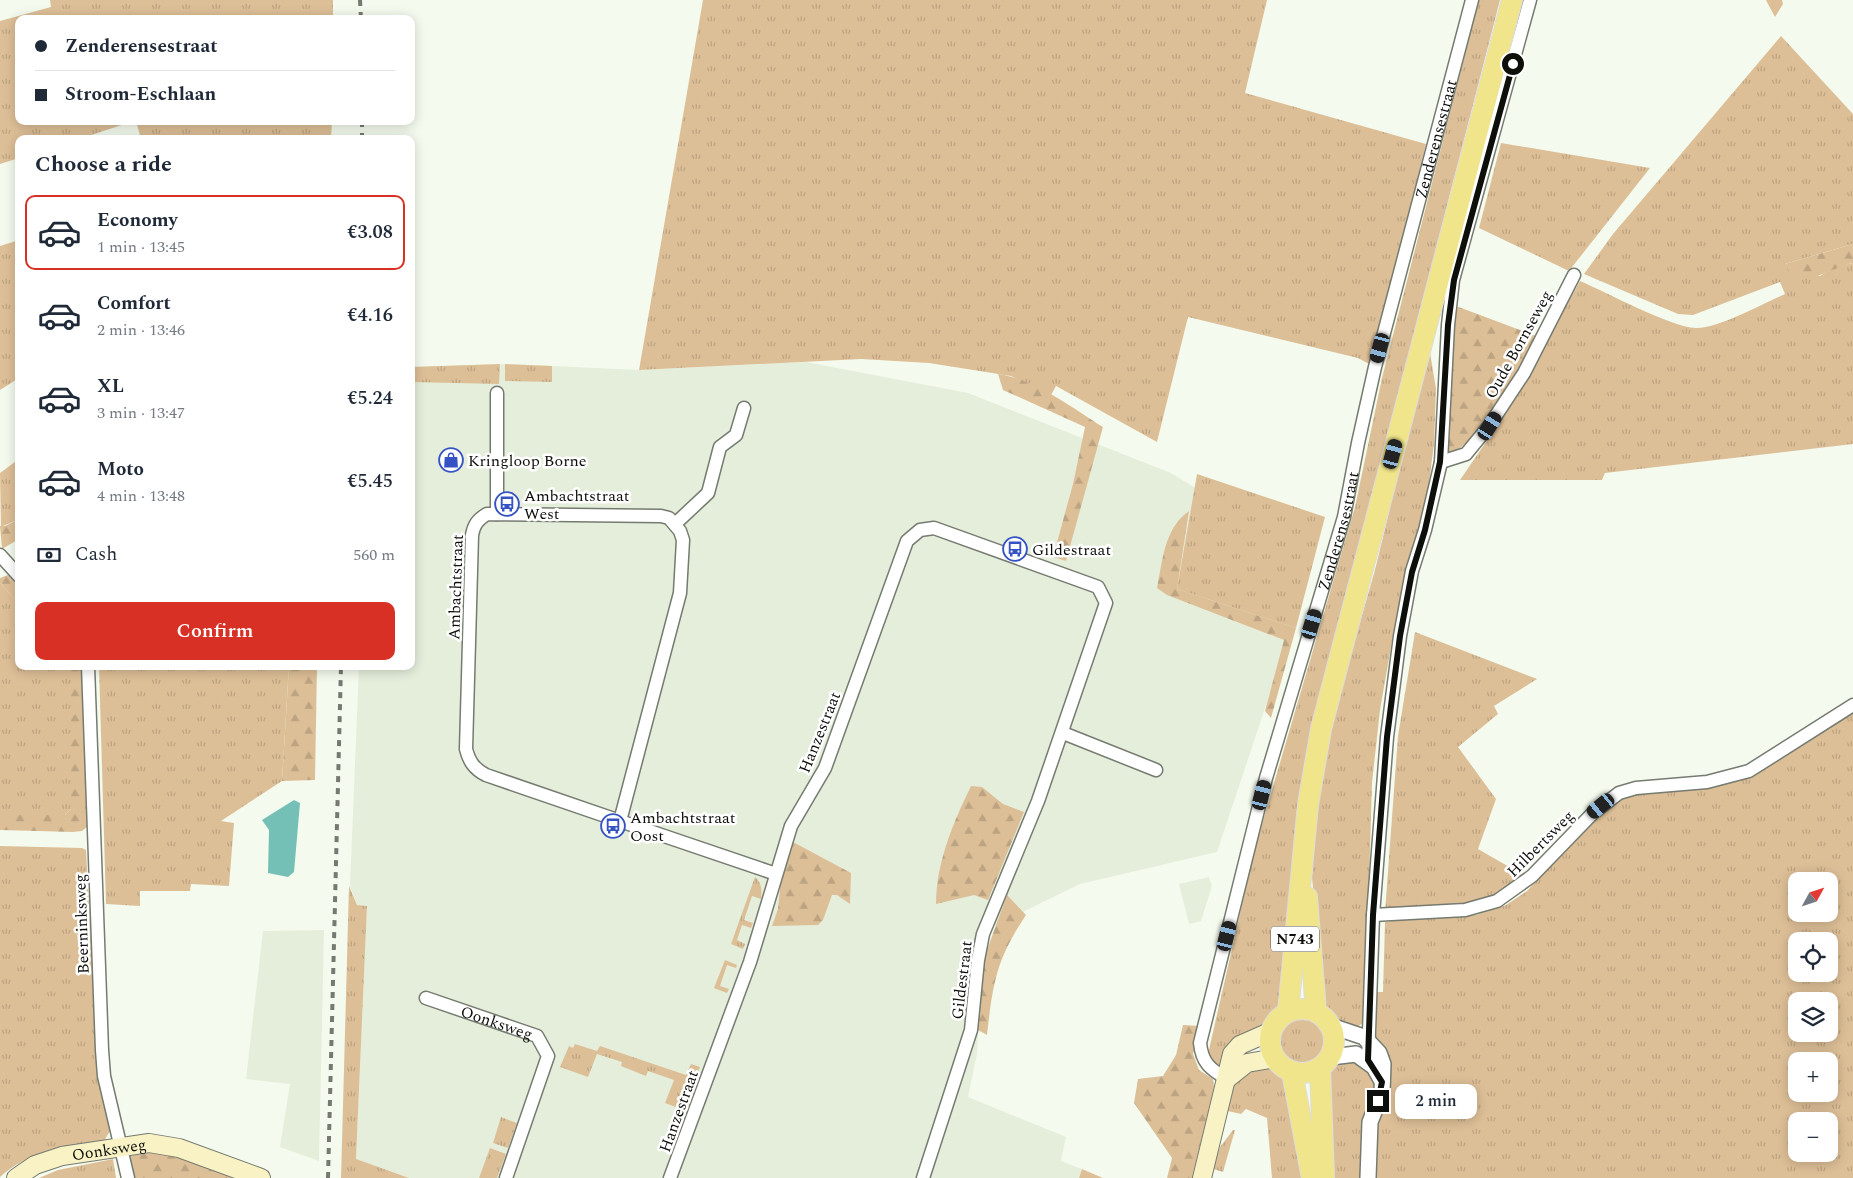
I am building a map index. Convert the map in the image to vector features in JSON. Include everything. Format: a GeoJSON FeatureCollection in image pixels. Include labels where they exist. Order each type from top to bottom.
{"type":"FeatureCollection","features":[{"type":"Feature","properties":{"kind":"main road","name":"Zenderensestraat"},"geometry":{"type":"LineString","coordinates":[[1288,1012],[1298,900],[1304,865],[1308,805],[1321,729],[1512,0]]}},
{"type":"Feature","properties":{"kind":"main road","name":"Zenderensestraat"},"geometry":{"type":"LineString","coordinates":[[1304,865],[1316,1012]]}},
{"type":"Feature","properties":{"kind":"main road"},"geometry":{"type":"LineString","coordinates":[[1324,1178],[1326,1062],[1334,1038],[1331,1026],[1316,1012],[1297,1009],[1288,1012],[1275,1023],[1272,1031],[1271,1050],[1275,1058],[1286,1069],[1292,1072],[1312,1072],[1326,1062]]}},
{"type":"Feature","properties":{"kind":"main road"},"geometry":{"type":"LineString","coordinates":[[1202,1178],[1232,1054],[1240,1045],[1272,1031]]}},
{"type":"Feature","properties":{"kind":"main road"},"geometry":{"type":"LineString","coordinates":[[1227,1080],[1247,1062],[1275,1058]]}},
{"type":"Feature","properties":{"kind":"main road"},"geometry":{"type":"LineString","coordinates":[[1292,1072],[1312,1178]]}},
{"type":"Feature","properties":{"kind":"main road","name":"Oonksweg"},"geometry":{"type":"LineString","coordinates":[[16,1178],[35,1165],[62,1156],[122,1146],[162,1144],[261,1178]]}},
{"type":"Feature","properties":{"kind":"street","name":"Zenderensestraat"},"geometry":{"type":"LineString","coordinates":[[1227,1080],[1212,1070],[1202,1056],[1200,1043],[1266,778],[1344,517],[1358,443],[1376,367],[1472,0]]}},
{"type":"Feature","properties":{"kind":"street"},"geometry":{"type":"LineString","coordinates":[[1368,1060],[1373,915],[1387,737],[1400,636],[1412,572],[1425,530],[1440,462],[1448,325],[1454,280],[1530,0]]}},
{"type":"Feature","properties":{"kind":"street","name":"Oude Bornseweg"},"geometry":{"type":"LineString","coordinates":[[1440,462],[1466,454],[1490,426],[1524,373],[1574,274]]}},
{"type":"Feature","properties":{"kind":"street"},"geometry":{"type":"LineString","coordinates":[[496,393],[497,514]]}},
{"type":"Feature","properties":{"kind":"street"},"geometry":{"type":"LineString","coordinates":[[620,821],[680,593],[683,540],[676,524],[708,492],[720,448],[736,435],[744,408]]}},
{"type":"Feature","properties":{"kind":"street","name":"Ambachtstraat"},"geometry":{"type":"LineString","coordinates":[[676,524],[660,516],[487,514],[479,518],[472,535],[466,749],[468,757],[473,766],[486,776],[776,874]]}},
{"type":"Feature","properties":{"kind":"street","name":"Hanzestraat"},"geometry":{"type":"LineString","coordinates":[[670,1178],[750,962],[791,826],[825,768],[907,541],[920,530],[934,528],[1094,585]]}},
{"type":"Feature","properties":{"kind":"street"},"geometry":{"type":"LineString","coordinates":[[0,555],[15,572]]}},
{"type":"Feature","properties":{"kind":"street","name":"Gildestraat"},"geometry":{"type":"LineString","coordinates":[[923,1178],[971,1030],[978,960],[983,934],[1038,801],[1063,733],[1106,603],[1098,587],[1094,585]]}},
{"type":"Feature","properties":{"kind":"street","name":"Beerninksweg"},"geometry":{"type":"LineString","coordinates":[[88,670],[104,1076],[128,1178]]}},
{"type":"Feature","properties":{"kind":"street","name":"Hilbertsweg"},"geometry":{"type":"LineString","coordinates":[[1373,915],[1465,910],[1497,901],[1532,876],[1579,826],[1619,793],[1636,788],[1707,782],[1749,771],[1853,705]]}},
{"type":"Feature","properties":{"kind":"street"},"geometry":{"type":"LineString","coordinates":[[1063,733],[1156,770]]}},
{"type":"Feature","properties":{"kind":"street","name":"Oonksweg"},"geometry":{"type":"LineString","coordinates":[[426,998],[537,1036],[548,1056],[506,1178]]}},
{"type":"Feature","properties":{"kind":"street"},"geometry":{"type":"LineString","coordinates":[[1331,1026],[1354,1032],[1369,1041],[1383,1064],[1382,1092],[1370,1122],[1368,1178]]}},
{"type":"Feature","properties":{"kind":"street"},"geometry":{"type":"LineString","coordinates":[[1326,1062],[1356,1054],[1368,1060],[1382,1082]]}},
{"type":"Feature","properties":{"kind":"shaded area"},"geometry":{"type":"Polygon","coordinates":[[[806,362],[968,393],[1171,473],[1286,544],[1310,574],[1217,852],[1080,884],[984,931],[977,1054],[968,1097],[1066,1137],[1061,1161],[1082,1169],[1079,1178],[352,1178],[356,1159],[367,906],[357,905],[350,886],[359,670],[415,670],[415,367],[510,364],[639,370],[806,362]]]}},
{"type":"Feature","properties":{"kind":"shaded area"},"geometry":{"type":"Polygon","coordinates":[[[1209,877],[1212,886],[1201,921],[1189,924],[1179,884],[1209,877]]]}},
{"type":"Feature","properties":{"kind":"shaded area"},"geometry":{"type":"Polygon","coordinates":[[[324,930],[319,1161],[280,1147],[290,1084],[246,1079],[263,931],[324,930]]]}},
{"type":"Feature","properties":{"kind":"green space"},"geometry":{"type":"Polygon","coordinates":[[[50,0],[333,0],[333,15],[22,15],[51,7],[50,0]]]}},
{"type":"Feature","properties":{"kind":"green space"},"geometry":{"type":"Polygon","coordinates":[[[703,0],[1267,0],[1245,93],[1426,144],[1394,275],[1369,364],[1358,358],[1188,317],[1157,442],[1056,386],[1051,395],[1011,376],[929,363],[861,359],[639,370],[703,0]]]}},
{"type":"Feature","properties":{"kind":"green space"},"geometry":{"type":"Polygon","coordinates":[[[1479,0],[1500,0],[1331,657],[1282,1008],[1268,1024],[1222,1065],[1219,1065],[1210,1059],[1208,1054],[1255,848],[1355,507],[1382,378],[1479,0]]]}},
{"type":"Feature","properties":{"kind":"green space"},"geometry":{"type":"Polygon","coordinates":[[[1766,0],[1782,0],[1783,4],[1775,17],[1766,0]]]}},
{"type":"Feature","properties":{"kind":"green space"},"geometry":{"type":"Polygon","coordinates":[[[15,17],[15,125],[122,125],[91,135],[15,135],[15,159],[0,164],[0,21],[15,17]]]}},
{"type":"Feature","properties":{"kind":"green space"},"geometry":{"type":"Polygon","coordinates":[[[1781,36],[1853,114],[1853,244],[1785,264],[1820,276],[1835,267],[1853,263],[1853,444],[1605,473],[1602,480],[1460,480],[1505,414],[1580,281],[1655,316],[1696,328],[1728,320],[1785,294],[1780,282],[1693,315],[1678,314],[1584,274],[1613,234],[1781,36]]]}},
{"type":"Feature","properties":{"kind":"green space"},"geometry":{"type":"Polygon","coordinates":[[[137,125],[332,125],[331,135],[140,135],[137,125]]]}},
{"type":"Feature","properties":{"kind":"green space"},"geometry":{"type":"Polygon","coordinates":[[[1501,143],[1650,168],[1569,271],[1479,228],[1501,143]]]}},
{"type":"Feature","properties":{"kind":"green space"},"geometry":{"type":"Polygon","coordinates":[[[15,241],[15,381],[0,390],[0,246],[15,241]]]}},
{"type":"Feature","properties":{"kind":"green space"},"geometry":{"type":"Polygon","coordinates":[[[1853,244],[1853,263],[1815,277],[1798,277],[1791,273],[1785,264],[1853,244]]]}},
{"type":"Feature","properties":{"kind":"green space"},"geometry":{"type":"Polygon","coordinates":[[[1456,306],[1536,336],[1510,384],[1489,416],[1478,431],[1452,454],[1447,452],[1447,397],[1456,306]]]}},
{"type":"Feature","properties":{"kind":"green space"},"geometry":{"type":"Polygon","coordinates":[[[1429,346],[1436,389],[1434,444],[1428,491],[1403,583],[1380,710],[1372,783],[1365,1020],[1361,1025],[1350,1027],[1335,1019],[1326,1011],[1312,878],[1318,787],[1340,692],[1375,570],[1429,346]]]}},
{"type":"Feature","properties":{"kind":"green space"},"geometry":{"type":"Polygon","coordinates":[[[500,364],[499,384],[415,382],[415,367],[500,364]]]}},
{"type":"Feature","properties":{"kind":"green space"},"geometry":{"type":"Polygon","coordinates":[[[505,364],[552,366],[552,382],[505,381],[505,364]]]}},
{"type":"Feature","properties":{"kind":"green space"},"geometry":{"type":"Polygon","coordinates":[[[998,374],[1012,377],[1039,388],[1103,427],[1066,561],[1053,557],[1073,484],[1085,427],[1003,390],[998,374]]]}},
{"type":"Feature","properties":{"kind":"green space"},"geometry":{"type":"Polygon","coordinates":[[[15,462],[15,521],[1,527],[0,473],[15,462]]]}},
{"type":"Feature","properties":{"kind":"green space"},"geometry":{"type":"Polygon","coordinates":[[[1197,474],[1325,517],[1296,628],[1177,589],[1197,474]]]}},
{"type":"Feature","properties":{"kind":"green space"},"geometry":{"type":"Polygon","coordinates":[[[1189,511],[1177,589],[1296,628],[1271,718],[1265,711],[1284,640],[1167,595],[1157,588],[1169,536],[1181,518],[1189,511]]]}},
{"type":"Feature","properties":{"kind":"green space"},"geometry":{"type":"Polygon","coordinates":[[[15,521],[15,541],[2,549],[0,526],[5,526],[15,521]]]}},
{"type":"Feature","properties":{"kind":"green space"},"geometry":{"type":"Polygon","coordinates":[[[8,575],[15,583],[15,600],[0,583],[0,578],[8,575]]]}},
{"type":"Feature","properties":{"kind":"green space"},"geometry":{"type":"Polygon","coordinates":[[[0,583],[15,600],[15,670],[71,670],[71,809],[65,815],[0,815],[0,583]]]}},
{"type":"Feature","properties":{"kind":"green space"},"geometry":{"type":"Polygon","coordinates":[[[1415,632],[1537,679],[1494,706],[1498,714],[1458,747],[1496,799],[1478,849],[1525,876],[1487,902],[1385,912],[1398,736],[1415,632]]]}},
{"type":"Feature","properties":{"kind":"green space"},"geometry":{"type":"Polygon","coordinates":[[[71,670],[83,670],[87,827],[82,831],[73,832],[0,830],[0,815],[65,815],[71,809],[71,670]]]}},
{"type":"Feature","properties":{"kind":"green space"},"geometry":{"type":"Polygon","coordinates":[[[99,670],[289,670],[282,781],[221,821],[234,823],[229,886],[191,884],[190,891],[140,891],[140,906],[106,904],[99,670]]]}},
{"type":"Feature","properties":{"kind":"green space"},"geometry":{"type":"Polygon","coordinates":[[[289,670],[317,670],[315,780],[282,781],[289,670]]]}},
{"type":"Feature","properties":{"kind":"green space"},"geometry":{"type":"Polygon","coordinates":[[[1853,713],[1853,1178],[1374,1178],[1374,1132],[1390,1078],[1389,1068],[1376,1043],[1377,992],[1383,992],[1385,922],[1423,917],[1476,915],[1506,905],[1527,891],[1557,858],[1611,805],[1627,795],[1740,781],[1853,713]]]}},
{"type":"Feature","properties":{"kind":"green space"},"geometry":{"type":"Polygon","coordinates":[[[971,786],[982,787],[1003,804],[1024,812],[988,900],[974,895],[936,904],[942,858],[958,814],[971,786]]]}},
{"type":"Feature","properties":{"kind":"green space"},"geometry":{"type":"Polygon","coordinates":[[[793,842],[851,873],[850,904],[837,895],[832,895],[823,920],[818,925],[772,926],[778,909],[781,879],[793,842]]]}},
{"type":"Feature","properties":{"kind":"green space"},"geometry":{"type":"Polygon","coordinates":[[[0,846],[82,848],[86,850],[97,1052],[110,1131],[104,1141],[63,1148],[36,1156],[11,1168],[0,1177],[0,846]]]}},
{"type":"Feature","properties":{"kind":"green space"},"geometry":{"type":"Polygon","coordinates":[[[755,877],[761,887],[761,899],[752,896],[744,920],[753,923],[751,928],[742,925],[737,940],[745,944],[743,949],[731,944],[755,877]]]}},
{"type":"Feature","properties":{"kind":"green space"},"geometry":{"type":"Polygon","coordinates":[[[349,886],[357,905],[367,906],[356,1159],[409,1178],[341,1178],[349,886]]]}},
{"type":"Feature","properties":{"kind":"green space"},"geometry":{"type":"Polygon","coordinates":[[[1007,895],[1026,915],[1002,959],[991,1001],[987,1035],[978,1030],[983,961],[1007,895]]]}},
{"type":"Feature","properties":{"kind":"green space"},"geometry":{"type":"Polygon","coordinates":[[[725,960],[737,965],[736,968],[727,965],[720,986],[729,989],[727,993],[714,988],[725,960]]]}},
{"type":"Feature","properties":{"kind":"green space"},"geometry":{"type":"Polygon","coordinates":[[[1297,1015],[1307,1015],[1320,1022],[1327,1035],[1327,1045],[1320,1058],[1307,1065],[1297,1065],[1288,1061],[1281,1054],[1277,1045],[1277,1035],[1281,1026],[1288,1019],[1297,1015]]]}},
{"type":"Feature","properties":{"kind":"green space"},"geometry":{"type":"Polygon","coordinates":[[[1183,1025],[1200,1026],[1193,1054],[1199,1070],[1213,1079],[1214,1087],[1192,1178],[1167,1178],[1172,1158],[1134,1103],[1138,1079],[1163,1076],[1176,1055],[1183,1025]]]}},
{"type":"Feature","properties":{"kind":"green space"},"geometry":{"type":"Polygon","coordinates":[[[575,1044],[597,1051],[600,1046],[686,1075],[691,1064],[700,1067],[684,1110],[665,1103],[674,1080],[648,1071],[646,1076],[621,1066],[622,1062],[597,1054],[588,1077],[560,1067],[569,1046],[573,1048],[575,1044]]]}},
{"type":"Feature","properties":{"kind":"green space"},"geometry":{"type":"Polygon","coordinates":[[[1355,1058],[1376,1079],[1377,1090],[1362,1178],[1328,1178],[1328,1068],[1331,1064],[1355,1058]]]}},
{"type":"Feature","properties":{"kind":"green space"},"geometry":{"type":"Polygon","coordinates":[[[1274,1067],[1284,1074],[1309,1178],[1272,1178],[1267,1118],[1246,1109],[1241,1114],[1228,1111],[1235,1082],[1242,1072],[1274,1067]]]}},
{"type":"Feature","properties":{"kind":"green space"},"geometry":{"type":"Polygon","coordinates":[[[501,1117],[517,1123],[508,1148],[493,1143],[501,1117]]]}},
{"type":"Feature","properties":{"kind":"green space"},"geometry":{"type":"Polygon","coordinates":[[[1235,1130],[1223,1172],[1213,1169],[1220,1147],[1235,1130]]]}},
{"type":"Feature","properties":{"kind":"green space"},"geometry":{"type":"Polygon","coordinates":[[[490,1148],[506,1154],[497,1178],[479,1178],[490,1148]]]}},
{"type":"Feature","properties":{"kind":"green space"},"geometry":{"type":"Polygon","coordinates":[[[165,1151],[246,1178],[135,1178],[129,1156],[165,1151]]]}},
{"type":"Feature","properties":{"kind":"green space"},"geometry":{"type":"Polygon","coordinates":[[[113,1159],[116,1178],[39,1178],[58,1170],[113,1159]]]}},
{"type":"Feature","properties":{"kind":"green space"},"geometry":{"type":"Polygon","coordinates":[[[1082,1169],[1103,1178],[1079,1178],[1082,1169]]]}},
{"type":"Feature","properties":{"kind":"water"},"geometry":{"type":"Polygon","coordinates":[[[294,800],[300,803],[294,872],[288,877],[268,873],[269,830],[262,820],[294,800]]]}},
{"type":"Feature","properties":{"kind":"railway"},"geometry":{"type":"LineString","coordinates":[[360,0],[361,15]]}},
{"type":"Feature","properties":{"kind":"railway"},"geometry":{"type":"LineString","coordinates":[[362,125],[362,135]]}},
{"type":"Feature","properties":{"kind":"railway"},"geometry":{"type":"LineString","coordinates":[[328,1178],[341,670]]}},
{"type":"Feature","properties":{"kind":"place","name":"Kringloop Borne"},"geometry":{"type":"Point","coordinates":[451,460]}},
{"type":"Feature","properties":{"kind":"place","name":"Ambachtstraat West"},"geometry":{"type":"Point","coordinates":[507,504]}},
{"type":"Feature","properties":{"kind":"place","name":"Gildestraat"},"geometry":{"type":"Point","coordinates":[1015,549]}},
{"type":"Feature","properties":{"kind":"place","name":"Ambachtstraat Oost"},"geometry":{"type":"Point","coordinates":[613,826]}},
{"type":"Feature","properties":{"kind":"route"},"geometry":{"type":"LineString","coordinates":[[1378,1101],[1382,1092],[1382,1082],[1368,1060],[1373,915],[1387,737],[1400,636],[1412,572],[1425,530],[1440,462],[1448,325],[1454,280],[1513,64]]}}]}
